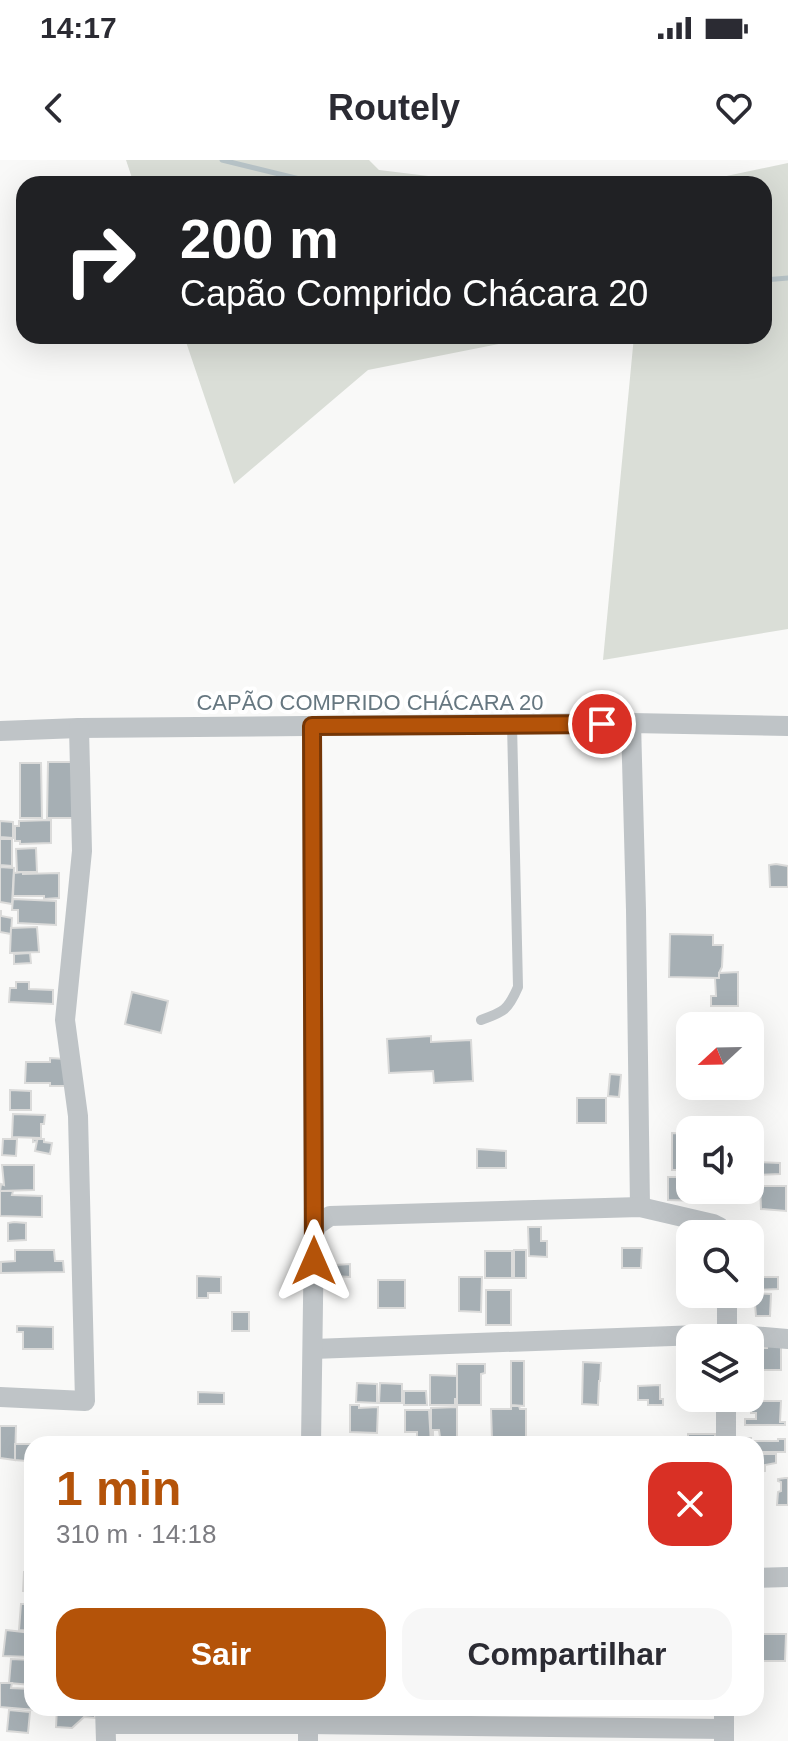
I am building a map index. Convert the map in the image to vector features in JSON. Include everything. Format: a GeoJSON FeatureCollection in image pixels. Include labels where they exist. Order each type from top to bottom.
{"type":"FeatureCollection","features":[{"type":"Feature","properties":{"kind":"street","name":"CAPÃO COMPRIDO CHÁCARA 20"},"geometry":{"type":"LineString","coordinates":[[0,731],[631,723],[788,726]]}},
{"type":"Feature","properties":{"kind":"street"},"geometry":{"type":"LineString","coordinates":[[631,723],[640,1207]]}},
{"type":"Feature","properties":{"kind":"street"},"geometry":{"type":"LineString","coordinates":[[311,1436],[314,1232],[312,726]]}},
{"type":"Feature","properties":{"kind":"street"},"geometry":{"type":"LineString","coordinates":[[0,1397],[85,1401],[78,1116],[65,1020],[82,851],[79,728]]}},
{"type":"Feature","properties":{"kind":"street"},"geometry":{"type":"LineString","coordinates":[[314,1232],[317,1225],[330,1216],[640,1207],[696,1220]]}},
{"type":"Feature","properties":{"kind":"street"},"geometry":{"type":"LineString","coordinates":[[313,1349],[676,1338]]}},
{"type":"Feature","properties":{"kind":"street"},"geometry":{"type":"LineString","coordinates":[[764,1338],[788,1339]]}},
{"type":"Feature","properties":{"kind":"street"},"geometry":{"type":"LineString","coordinates":[[726,1412],[726,1436]]}},
{"type":"Feature","properties":{"kind":"street"},"geometry":{"type":"LineString","coordinates":[[764,1578],[788,1577]]}},
{"type":"Feature","properties":{"kind":"street"},"geometry":{"type":"LineString","coordinates":[[106,1724],[308,1724],[724,1735]]}},
{"type":"Feature","properties":{"kind":"lane"},"geometry":{"type":"LineString","coordinates":[[481,1020],[501,1013],[510,1005],[518,987],[512,724]]}},
{"type":"Feature","properties":{"kind":"shaded area"},"geometry":{"type":"Polygon","coordinates":[[[126,160],[369,160],[379,170],[428,176],[131,176],[126,160]]]}},
{"type":"Feature","properties":{"kind":"shaded area"},"geometry":{"type":"Polygon","coordinates":[[[788,163],[788,629],[603,660],[633,344],[772,344],[772,176],[727,176],[788,163]]]}},
{"type":"Feature","properties":{"kind":"shaded area"},"geometry":{"type":"Polygon","coordinates":[[[187,344],[499,344],[368,370],[234,484],[187,344]]]}},
{"type":"Feature","properties":{"kind":"building"},"geometry":{"type":"Polygon","coordinates":[[[48,762],[72,762],[73,818],[47,818],[48,762]]]}},
{"type":"Feature","properties":{"kind":"building"},"geometry":{"type":"Polygon","coordinates":[[[20,763],[41,763],[42,818],[20,818],[20,763]]]}},
{"type":"Feature","properties":{"kind":"building"},"geometry":{"type":"Polygon","coordinates":[[[51,820],[51,843],[20,844],[20,841],[15,841],[15,826],[19,826],[19,821],[51,820]]]}},
{"type":"Feature","properties":{"kind":"building"},"geometry":{"type":"Polygon","coordinates":[[[0,821],[13,822],[13,838],[0,837],[0,821]]]}},
{"type":"Feature","properties":{"kind":"building"},"geometry":{"type":"Polygon","coordinates":[[[0,839],[12,839],[12,866],[0,865],[0,839]]]}},
{"type":"Feature","properties":{"kind":"building"},"geometry":{"type":"Polygon","coordinates":[[[36,848],[37,872],[17,872],[16,849],[36,848]]]}},
{"type":"Feature","properties":{"kind":"building"},"geometry":{"type":"Polygon","coordinates":[[[769,865],[788,866],[788,887],[770,887],[769,865]]]}},
{"type":"Feature","properties":{"kind":"building"},"geometry":{"type":"Polygon","coordinates":[[[0,867],[14,868],[12,904],[0,902],[0,867]]]}},
{"type":"Feature","properties":{"kind":"building"},"geometry":{"type":"Polygon","coordinates":[[[14,873],[59,873],[59,898],[13,896],[14,873]]]}},
{"type":"Feature","properties":{"kind":"building"},"geometry":{"type":"Polygon","coordinates":[[[13,899],[56,901],[56,925],[18,923],[18,910],[12,910],[13,899]]]}},
{"type":"Feature","properties":{"kind":"building"},"geometry":{"type":"Polygon","coordinates":[[[0,911],[1,916],[12,918],[11,934],[0,932],[0,911]]]}},
{"type":"Feature","properties":{"kind":"building"},"geometry":{"type":"Polygon","coordinates":[[[37,927],[39,952],[10,953],[11,928],[37,927]]]}},
{"type":"Feature","properties":{"kind":"building"},"geometry":{"type":"Polygon","coordinates":[[[670,934],[713,935],[713,945],[723,945],[719,978],[669,977],[670,934]]]}},
{"type":"Feature","properties":{"kind":"building"},"geometry":{"type":"Polygon","coordinates":[[[30,953],[31,963],[14,964],[14,954],[30,953]]]}},
{"type":"Feature","properties":{"kind":"building"},"geometry":{"type":"Polygon","coordinates":[[[738,972],[738,1006],[711,1006],[711,996],[716,996],[715,978],[719,978],[719,973],[738,972]]]}},
{"type":"Feature","properties":{"kind":"building"},"geometry":{"type":"Polygon","coordinates":[[[16,982],[29,982],[29,989],[53,990],[53,1004],[9,1002],[10,988],[16,988],[16,982]]]}},
{"type":"Feature","properties":{"kind":"building"},"geometry":{"type":"Polygon","coordinates":[[[132,992],[168,1001],[161,1033],[125,1024],[132,992]]]}},
{"type":"Feature","properties":{"kind":"building"},"geometry":{"type":"Polygon","coordinates":[[[431,1036],[431,1042],[471,1040],[473,1081],[434,1083],[433,1071],[389,1073],[387,1039],[431,1036]]]}},
{"type":"Feature","properties":{"kind":"building"},"geometry":{"type":"Polygon","coordinates":[[[50,1058],[66,1059],[67,1086],[25,1083],[26,1062],[50,1062],[50,1058]]]}},
{"type":"Feature","properties":{"kind":"building"},"geometry":{"type":"Polygon","coordinates":[[[610,1074],[621,1075],[619,1097],[608,1096],[610,1074]]]}},
{"type":"Feature","properties":{"kind":"building"},"geometry":{"type":"Polygon","coordinates":[[[10,1090],[31,1091],[31,1110],[10,1110],[10,1090]]]}},
{"type":"Feature","properties":{"kind":"building"},"geometry":{"type":"Polygon","coordinates":[[[577,1098],[606,1098],[606,1123],[577,1123],[577,1098]]]}},
{"type":"Feature","properties":{"kind":"building"},"geometry":{"type":"Polygon","coordinates":[[[13,1114],[45,1115],[41,1138],[12,1137],[13,1114]]]}},
{"type":"Feature","properties":{"kind":"building"},"geometry":{"type":"Polygon","coordinates":[[[672,1133],[676,1133],[676,1170],[672,1170],[672,1133]]]}},
{"type":"Feature","properties":{"kind":"building"},"geometry":{"type":"Polygon","coordinates":[[[3,1139],[17,1139],[16,1156],[2,1155],[3,1139]]]}},
{"type":"Feature","properties":{"kind":"building"},"geometry":{"type":"Polygon","coordinates":[[[33,1139],[52,1143],[50,1154],[35,1151],[37,1141],[33,1142],[33,1139]]]}},
{"type":"Feature","properties":{"kind":"building"},"geometry":{"type":"Polygon","coordinates":[[[477,1149],[506,1151],[506,1168],[477,1168],[477,1149]]]}},
{"type":"Feature","properties":{"kind":"building"},"geometry":{"type":"Polygon","coordinates":[[[764,1162],[780,1163],[780,1174],[764,1175],[764,1162]]]}},
{"type":"Feature","properties":{"kind":"building"},"geometry":{"type":"Polygon","coordinates":[[[2,1165],[34,1165],[34,1190],[0,1191],[1,1184],[4,1185],[2,1165]]]}},
{"type":"Feature","properties":{"kind":"building"},"geometry":{"type":"Polygon","coordinates":[[[668,1177],[676,1177],[676,1200],[668,1200],[668,1177]]]}},
{"type":"Feature","properties":{"kind":"building"},"geometry":{"type":"Polygon","coordinates":[[[764,1186],[786,1186],[786,1211],[761,1209],[764,1186]]]}},
{"type":"Feature","properties":{"kind":"building"},"geometry":{"type":"Polygon","coordinates":[[[0,1191],[13,1191],[12,1195],[42,1196],[42,1217],[0,1216],[0,1191]]]}},
{"type":"Feature","properties":{"kind":"building"},"geometry":{"type":"Polygon","coordinates":[[[8,1223],[26,1223],[26,1240],[8,1241],[8,1223]]]}},
{"type":"Feature","properties":{"kind":"building"},"geometry":{"type":"Polygon","coordinates":[[[528,1227],[541,1227],[541,1241],[547,1241],[547,1257],[529,1256],[528,1227]]]}},
{"type":"Feature","properties":{"kind":"building"},"geometry":{"type":"Polygon","coordinates":[[[622,1248],[642,1248],[641,1268],[622,1268],[622,1248]]]}},
{"type":"Feature","properties":{"kind":"building"},"geometry":{"type":"Polygon","coordinates":[[[15,1250],[54,1250],[55,1261],[63,1261],[64,1272],[1,1273],[1,1262],[15,1261],[15,1250]]]}},
{"type":"Feature","properties":{"kind":"building"},"geometry":{"type":"Polygon","coordinates":[[[514,1250],[526,1250],[526,1278],[514,1278],[514,1250]]]}},
{"type":"Feature","properties":{"kind":"building"},"geometry":{"type":"Polygon","coordinates":[[[485,1251],[512,1251],[512,1278],[485,1278],[485,1251]]]}},
{"type":"Feature","properties":{"kind":"building"},"geometry":{"type":"Polygon","coordinates":[[[350,1264],[350,1277],[335,1276],[335,1265],[350,1264]]]}},
{"type":"Feature","properties":{"kind":"building"},"geometry":{"type":"Polygon","coordinates":[[[197,1276],[221,1277],[221,1293],[208,1293],[208,1298],[197,1298],[197,1276]]]}},
{"type":"Feature","properties":{"kind":"building"},"geometry":{"type":"Polygon","coordinates":[[[459,1277],[482,1277],[481,1312],[459,1311],[459,1277]]]}},
{"type":"Feature","properties":{"kind":"building"},"geometry":{"type":"Polygon","coordinates":[[[764,1277],[778,1277],[778,1289],[764,1290],[764,1277]]]}},
{"type":"Feature","properties":{"kind":"building"},"geometry":{"type":"Polygon","coordinates":[[[378,1280],[405,1280],[405,1308],[378,1308],[378,1280]]]}},
{"type":"Feature","properties":{"kind":"building"},"geometry":{"type":"Polygon","coordinates":[[[486,1290],[511,1290],[511,1325],[486,1325],[486,1290]]]}},
{"type":"Feature","properties":{"kind":"building"},"geometry":{"type":"Polygon","coordinates":[[[764,1294],[771,1294],[770,1316],[756,1316],[755,1308],[764,1308],[764,1294]]]}},
{"type":"Feature","properties":{"kind":"building"},"geometry":{"type":"Polygon","coordinates":[[[232,1312],[249,1312],[249,1331],[232,1331],[232,1312]]]}},
{"type":"Feature","properties":{"kind":"building"},"geometry":{"type":"Polygon","coordinates":[[[17,1326],[53,1327],[53,1349],[23,1349],[23,1332],[17,1332],[17,1326]]]}},
{"type":"Feature","properties":{"kind":"building"},"geometry":{"type":"Polygon","coordinates":[[[767,1344],[781,1344],[781,1370],[764,1370],[764,1348],[767,1344]]]}},
{"type":"Feature","properties":{"kind":"building"},"geometry":{"type":"Polygon","coordinates":[[[511,1361],[524,1361],[524,1406],[511,1405],[511,1361]]]}},
{"type":"Feature","properties":{"kind":"building"},"geometry":{"type":"Polygon","coordinates":[[[583,1362],[601,1363],[598,1405],[582,1404],[583,1362]]]}},
{"type":"Feature","properties":{"kind":"building"},"geometry":{"type":"Polygon","coordinates":[[[457,1364],[485,1364],[485,1373],[481,1374],[481,1405],[457,1405],[457,1364]]]}},
{"type":"Feature","properties":{"kind":"building"},"geometry":{"type":"Polygon","coordinates":[[[430,1375],[457,1376],[455,1405],[430,1405],[430,1375]]]}},
{"type":"Feature","properties":{"kind":"building"},"geometry":{"type":"Polygon","coordinates":[[[357,1383],[377,1384],[377,1403],[356,1402],[357,1383]]]}},
{"type":"Feature","properties":{"kind":"building"},"geometry":{"type":"Polygon","coordinates":[[[380,1383],[402,1384],[402,1403],[379,1403],[380,1383]]]}},
{"type":"Feature","properties":{"kind":"building"},"geometry":{"type":"Polygon","coordinates":[[[660,1385],[663,1405],[648,1405],[648,1400],[638,1400],[638,1386],[660,1385]]]}},
{"type":"Feature","properties":{"kind":"building"},"geometry":{"type":"Polygon","coordinates":[[[404,1391],[426,1391],[427,1405],[404,1405],[404,1391]]]}},
{"type":"Feature","properties":{"kind":"building"},"geometry":{"type":"Polygon","coordinates":[[[198,1392],[224,1393],[224,1404],[198,1404],[198,1392]]]}},
{"type":"Feature","properties":{"kind":"building"},"geometry":{"type":"Polygon","coordinates":[[[764,1401],[781,1401],[780,1422],[785,1422],[785,1425],[745,1425],[745,1419],[756,1419],[756,1413],[751,1413],[764,1412],[764,1401]]]}},
{"type":"Feature","properties":{"kind":"building"},"geometry":{"type":"Polygon","coordinates":[[[350,1405],[378,1407],[377,1433],[350,1432],[350,1405]]]}},
{"type":"Feature","properties":{"kind":"building"},"geometry":{"type":"Polygon","coordinates":[[[511,1406],[519,1406],[526,1409],[526,1436],[492,1436],[491,1409],[511,1409],[511,1406]]]}},
{"type":"Feature","properties":{"kind":"building"},"geometry":{"type":"Polygon","coordinates":[[[457,1407],[457,1436],[440,1436],[439,1430],[433,1430],[431,1436],[431,1408],[457,1407]]]}},
{"type":"Feature","properties":{"kind":"building"},"geometry":{"type":"Polygon","coordinates":[[[405,1410],[429,1410],[431,1436],[405,1432],[405,1410]]]}},
{"type":"Feature","properties":{"kind":"building"},"geometry":{"type":"Polygon","coordinates":[[[0,1426],[16,1426],[15,1460],[0,1458],[0,1426]]]}},
{"type":"Feature","properties":{"kind":"building"},"geometry":{"type":"Polygon","coordinates":[[[688,1434],[715,1434],[715,1436],[688,1434]]]}},
{"type":"Feature","properties":{"kind":"building"},"geometry":{"type":"Polygon","coordinates":[[[785,1439],[785,1452],[764,1452],[764,1441],[785,1439]]]}},
{"type":"Feature","properties":{"kind":"building"},"geometry":{"type":"Polygon","coordinates":[[[15,1444],[24,1444],[24,1461],[15,1460],[15,1444]]]}},
{"type":"Feature","properties":{"kind":"building"},"geometry":{"type":"Polygon","coordinates":[[[764,1454],[776,1454],[776,1463],[765,1465],[765,1471],[764,1454]]]}},
{"type":"Feature","properties":{"kind":"building"},"geometry":{"type":"Polygon","coordinates":[[[788,1478],[788,1505],[777,1505],[778,1492],[781,1491],[778,1479],[788,1478]]]}},
{"type":"Feature","properties":{"kind":"building"},"geometry":{"type":"Polygon","coordinates":[[[21,1604],[24,1604],[24,1630],[19,1630],[21,1604]]]}},
{"type":"Feature","properties":{"kind":"building"},"geometry":{"type":"Polygon","coordinates":[[[6,1630],[24,1632],[24,1657],[3,1656],[6,1630]]]}},
{"type":"Feature","properties":{"kind":"building"},"geometry":{"type":"Polygon","coordinates":[[[764,1634],[786,1634],[785,1661],[764,1661],[764,1634]]]}},
{"type":"Feature","properties":{"kind":"building"},"geometry":{"type":"Polygon","coordinates":[[[11,1659],[24,1660],[24,1684],[9,1683],[11,1659]]]}},
{"type":"Feature","properties":{"kind":"building"},"geometry":{"type":"Polygon","coordinates":[[[0,1683],[12,1683],[11,1688],[24,1689],[24,1709],[0,1707],[0,1683]]]}},
{"type":"Feature","properties":{"kind":"building"},"geometry":{"type":"Polygon","coordinates":[[[9,1710],[24,1711],[24,1716],[30,1716],[28,1733],[7,1731],[9,1710]]]}},
{"type":"Feature","properties":{"kind":"building"},"geometry":{"type":"Polygon","coordinates":[[[57,1716],[95,1716],[84,1717],[72,1728],[56,1727],[57,1716]]]}},
{"type":"Feature","properties":{"kind":"waterway"},"geometry":{"type":"LineString","coordinates":[[222,160],[287,176]]}},
{"type":"Feature","properties":{"kind":"waterway"},"geometry":{"type":"LineString","coordinates":[[772,279],[788,278]]}},
{"type":"Feature","properties":{"kind":"route"},"geometry":{"type":"LineString","coordinates":[[314,1261],[312,726],[602,724]]}}]}
